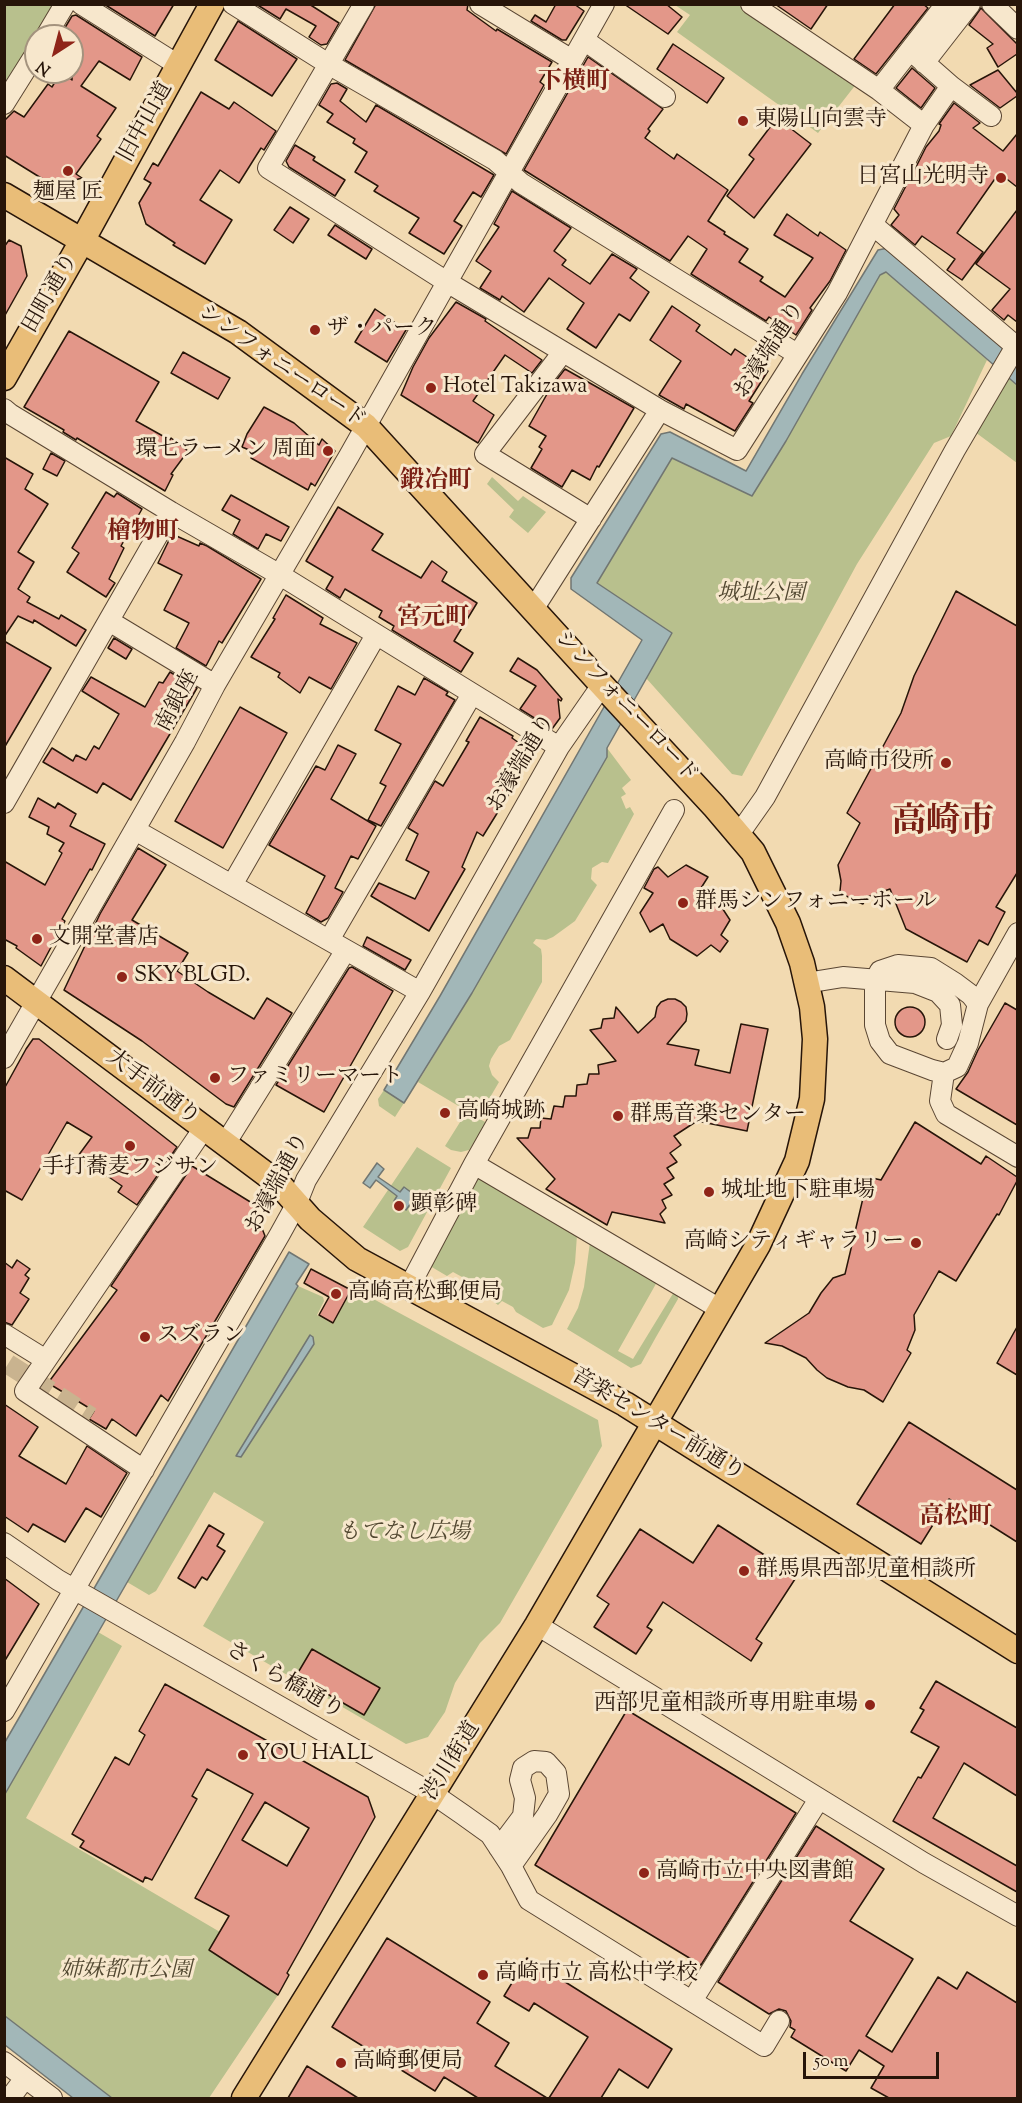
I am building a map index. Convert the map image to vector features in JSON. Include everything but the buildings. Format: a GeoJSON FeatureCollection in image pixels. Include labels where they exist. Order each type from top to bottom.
{"type":"FeatureCollection","features":[{"type":"Feature","properties":{"kind":"main road","name":"旧中山道"},"geometry":{"type":"LineString","coordinates":[[82,241],[212,4]]}},
{"type":"Feature","properties":{"kind":"main road","name":"シンフォニーロード"},"geometry":{"type":"LineString","coordinates":[[4,195],[238,332],[366,426],[534,608],[753,852],[788,923],[807,983],[815,1039],[812,1099],[797,1161],[758,1245],[654,1421]]}},
{"type":"Feature","properties":{"kind":"main road","name":"田町通り"},"geometry":{"type":"LineString","coordinates":[[4,378],[82,241]]}},
{"type":"Feature","properties":{"kind":"main road","name":"大手前通り"},"geometry":{"type":"LineString","coordinates":[[4,978],[279,1184],[296,1205]]}},
{"type":"Feature","properties":{"kind":"main road","name":"音楽センター前通り"},"geometry":{"type":"LineString","coordinates":[[296,1205],[357,1259],[654,1421],[1017,1651]]}},
{"type":"Feature","properties":{"kind":"main road","name":"渋川街道"},"geometry":{"type":"LineString","coordinates":[[244,2098],[537,1625],[654,1421]]}},
{"type":"Feature","properties":{"kind":"street"},"geometry":{"type":"LineString","coordinates":[[53,24],[65,4]]}},
{"type":"Feature","properties":{"kind":"street"},"geometry":{"type":"LineString","coordinates":[[81,4],[178,65]]}},
{"type":"Feature","properties":{"kind":"street"},"geometry":{"type":"LineString","coordinates":[[233,4],[330,65],[495,160],[521,183],[797,354]]}},
{"type":"Feature","properties":{"kind":"street"},"geometry":{"type":"LineString","coordinates":[[364,4],[268,168],[447,282],[660,410],[534,608]]}},
{"type":"Feature","properties":{"kind":"street"},"geometry":{"type":"LineString","coordinates":[[480,4],[572,60]]}},
{"type":"Feature","properties":{"kind":"street","name":"南銀座"},"geometry":{"type":"LineString","coordinates":[[4,1058],[215,685],[366,426],[604,4]]}},
{"type":"Feature","properties":{"kind":"street"},"geometry":{"type":"LineString","coordinates":[[751,4],[879,90],[924,125]]}},
{"type":"Feature","properties":{"kind":"street"},"geometry":{"type":"LineString","coordinates":[[917,56],[946,4]]}},
{"type":"Feature","properties":{"kind":"street"},"geometry":{"type":"LineString","coordinates":[[879,90],[969,4]]}},
{"type":"Feature","properties":{"kind":"street"},"geometry":{"type":"LineString","coordinates":[[992,4],[1017,28]]}},
{"type":"Feature","properties":{"kind":"street"},"geometry":{"type":"LineString","coordinates":[[584,40],[665,97]]}},
{"type":"Feature","properties":{"kind":"street"},"geometry":{"type":"LineString","coordinates":[[917,56],[951,86],[991,116]]}},
{"type":"Feature","properties":{"kind":"street"},"geometry":{"type":"LineString","coordinates":[[4,104],[24,72]]}},
{"type":"Feature","properties":{"kind":"street","name":"お濠端通り"},"geometry":{"type":"LineString","coordinates":[[660,410],[737,450],[837,293],[924,125],[951,86]]}},
{"type":"Feature","properties":{"kind":"street"},"geometry":{"type":"LineString","coordinates":[[739,834],[765,797],[955,450],[1015,349],[873,225]]}},
{"type":"Feature","properties":{"kind":"street"},"geometry":{"type":"LineString","coordinates":[[563,352],[485,454],[591,519]]}},
{"type":"Feature","properties":{"kind":"street"},"geometry":{"type":"LineString","coordinates":[[4,409],[559,747]]}},
{"type":"Feature","properties":{"kind":"street"},"geometry":{"type":"LineString","coordinates":[[4,803],[171,512]]}},
{"type":"Feature","properties":{"kind":"street"},"geometry":{"type":"LineString","coordinates":[[109,621],[215,685]]}},
{"type":"Feature","properties":{"kind":"street"},"geometry":{"type":"LineString","coordinates":[[232,885],[376,634]]}},
{"type":"Feature","properties":{"kind":"street","name":"お濠端通り"},"geometry":{"type":"LineString","coordinates":[[4,1711],[81,1593],[144,1470],[296,1205],[306,1180],[420,992],[559,747],[602,686]]}},
{"type":"Feature","properties":{"kind":"street"},"geometry":{"type":"LineString","coordinates":[[329,940],[472,694]]}},
{"type":"Feature","properties":{"kind":"street"},"geometry":{"type":"LineString","coordinates":[[409,1287],[474,1164],[674,810]]}},
{"type":"Feature","properties":{"kind":"street"},"geometry":{"type":"LineString","coordinates":[[135,830],[420,992]]}},
{"type":"Feature","properties":{"kind":"street"},"geometry":{"type":"LineString","coordinates":[[978,1004],[971,995],[931,968],[898,965],[880,971],[875,981],[875,1025],[880,1041],[890,1054],[944,1073],[957,1067],[968,1043],[978,1004],[1017,933]]}},
{"type":"Feature","properties":{"kind":"street"},"geometry":{"type":"LineString","coordinates":[[225,1144],[346,950]]}},
{"type":"Feature","properties":{"kind":"street"},"geometry":{"type":"LineString","coordinates":[[807,983],[843,977],[915,983],[938,992],[950,1005],[952,1025],[947,1039]]}},
{"type":"Feature","properties":{"kind":"street"},"geometry":{"type":"LineString","coordinates":[[944,1073],[940,1101],[946,1114],[1017,1157]]}},
{"type":"Feature","properties":{"kind":"street"},"geometry":{"type":"LineString","coordinates":[[144,1470],[25,1391],[204,1128]]}},
{"type":"Feature","properties":{"kind":"street"},"geometry":{"type":"LineString","coordinates":[[474,1164],[720,1309]]}},
{"type":"Feature","properties":{"kind":"street"},"geometry":{"type":"LineString","coordinates":[[4,1334],[46,1360]]}},
{"type":"Feature","properties":{"kind":"street"},"geometry":{"type":"LineString","coordinates":[[4,1543],[81,1593]]}},
{"type":"Feature","properties":{"kind":"street","name":"さくら橋通り"},"geometry":{"type":"LineString","coordinates":[[81,1593],[433,1794],[490,1834],[511,1866],[529,1900],[764,2046],[780,2021]]}},
{"type":"Feature","properties":{"kind":"street"},"geometry":{"type":"LineString","coordinates":[[537,1625],[924,1863],[1017,1916]]}},
{"type":"Feature","properties":{"kind":"street"},"geometry":{"type":"LineString","coordinates":[[499,1848],[523,1816],[525,1798],[520,1780],[523,1768],[534,1761],[546,1762],[556,1773],[559,1794],[511,1866]]}},
{"type":"Feature","properties":{"kind":"street"},"geometry":{"type":"LineString","coordinates":[[692,2001],[819,1799]]}},
{"type":"Feature","properties":{"kind":"street"},"geometry":{"type":"LineString","coordinates":[[4,2062],[52,2098]]}},
{"type":"Feature","properties":{"kind":"street"},"geometry":{"type":"LineString","coordinates":[[10,2098],[25,2078]]}},
{"type":"Feature","properties":{"kind":"green space"},"geometry":{"type":"Polygon","coordinates":[[[5,5],[56,5],[45,24],[24,24],[24,58],[5,90],[5,5]]]}},
{"type":"Feature","properties":{"kind":"green space"},"geometry":{"type":"Polygon","coordinates":[[[675,5],[738,5],[857,83],[818,133],[677,32],[690,15],[675,5]]]}},
{"type":"Feature","properties":{"kind":"green space","name":"城址公園"},"geometry":{"type":"Polygon","coordinates":[[[886,272],[987,360],[951,436],[934,443],[857,564],[742,776],[732,774],[646,678],[671,633],[597,583],[672,458],[752,496],[786,441],[880,275],[886,272]]]}},
{"type":"Feature","properties":{"kind":"green space"},"geometry":{"type":"Polygon","coordinates":[[[1007,376],[1017,385],[1017,463],[975,432],[1007,376]]]}},
{"type":"Feature","properties":{"kind":"green space"},"geometry":{"type":"Polygon","coordinates":[[[492,477],[518,501],[523,496],[546,512],[528,533],[509,517],[514,510],[487,484],[492,477]]]}},
{"type":"Feature","properties":{"kind":"green space"},"geometry":{"type":"Polygon","coordinates":[[[607,748],[631,780],[622,788],[626,794],[621,797],[626,809],[630,807],[634,814],[608,863],[602,862],[592,868],[591,879],[597,885],[575,921],[553,937],[546,940],[536,939],[533,943],[541,949],[542,982],[510,1040],[499,1046],[491,1059],[489,1066],[492,1075],[499,1082],[478,1118],[487,1123],[469,1150],[461,1152],[451,1150],[445,1146],[467,1111],[418,1082],[472,993],[607,748]]]}},
{"type":"Feature","properties":{"kind":"green space"},"geometry":{"type":"Polygon","coordinates":[[[384,1090],[404,1103],[395,1117],[379,1106],[378,1099],[384,1090]]]}},
{"type":"Feature","properties":{"kind":"green space"},"geometry":{"type":"Polygon","coordinates":[[[417,1147],[451,1168],[408,1247],[400,1251],[363,1227],[417,1147]]]}},
{"type":"Feature","properties":{"kind":"green space"},"geometry":{"type":"Polygon","coordinates":[[[478,1178],[577,1235],[575,1263],[569,1290],[552,1325],[543,1328],[502,1301],[498,1305],[493,1301],[493,1294],[453,1272],[447,1276],[430,1266],[478,1178]]]}},
{"type":"Feature","properties":{"kind":"green space"},"geometry":{"type":"Polygon","coordinates":[[[590,1242],[657,1282],[618,1351],[633,1359],[677,1287],[678,1299],[641,1364],[631,1368],[567,1329],[578,1308],[584,1287],[590,1242]]]}},
{"type":"Feature","properties":{"kind":"green space","name":"もてなし広場"},"geometry":{"type":"Polygon","coordinates":[[[298,1286],[323,1297],[324,1301],[317,1315],[333,1324],[353,1288],[598,1420],[602,1446],[500,1623],[480,1643],[455,1683],[445,1712],[428,1737],[406,1744],[203,1626],[264,1522],[214,1492],[156,1591],[149,1595],[127,1582],[298,1286]]]}},
{"type":"Feature","properties":{"kind":"green space","name":"姉妹都市公園"},"geometry":{"type":"Polygon","coordinates":[[[98,1632],[122,1646],[26,1818],[220,1932],[209,1950],[278,1995],[209,2098],[112,2098],[5,2016],[5,1794],[98,1632]]]}},
{"type":"Feature","properties":{"kind":"shaded area"},"geometry":{"type":"Polygon","coordinates":[[[888,248],[1017,360],[1017,385],[886,272],[880,275],[786,441],[752,496],[672,458],[597,583],[672,633],[607,748],[607,757],[472,993],[404,1103],[384,1090],[440,996],[642,640],[571,589],[571,578],[661,434],[670,432],[746,471],[878,250],[888,248]]]}},
{"type":"Feature","properties":{"kind":"shaded area"},"geometry":{"type":"Polygon","coordinates":[[[377,1163],[384,1169],[378,1177],[400,1192],[404,1187],[416,1196],[406,1210],[394,1201],[397,1196],[376,1180],[370,1188],[363,1183],[377,1163]]]}},
{"type":"Feature","properties":{"kind":"shaded area"},"geometry":{"type":"Polygon","coordinates":[[[289,1252],[309,1264],[296,1284],[298,1286],[5,1794],[5,1742],[289,1252]]]}},
{"type":"Feature","properties":{"kind":"shaded area"},"geometry":{"type":"Polygon","coordinates":[[[310,1335],[313,1337],[314,1344],[241,1457],[236,1456],[310,1335]]]}},
{"type":"Feature","properties":{"kind":"shaded area"},"geometry":{"type":"Polygon","coordinates":[[[4,2016],[112,2098],[73,2098],[5,2045],[4,2016]]]}},
{"type":"Feature","properties":{"kind":"tunnel"},"geometry":{"type":"LineString","coordinates":[[8,1364],[91,1417]]}},
{"type":"Feature","properties":{"kind":"place","name":"東陽山向雲寺"},"geometry":{"type":"Point","coordinates":[743,121]}},
{"type":"Feature","properties":{"kind":"place","name":"麺屋 匠"},"geometry":{"type":"Point","coordinates":[68,171]}},
{"type":"Feature","properties":{"kind":"place","name":"日宮山光明寺"},"geometry":{"type":"Point","coordinates":[1001,178]}},
{"type":"Feature","properties":{"kind":"place","name":"ザ・パーク"},"geometry":{"type":"Point","coordinates":[315,330]}},
{"type":"Feature","properties":{"kind":"place","name":"Hotel Takizawa"},"geometry":{"type":"Point","coordinates":[431,388]}},
{"type":"Feature","properties":{"kind":"place","name":"環七ラーメン 周面"},"geometry":{"type":"Point","coordinates":[328,451]}},
{"type":"Feature","properties":{"kind":"place","name":"高崎市役所"},"geometry":{"type":"Point","coordinates":[946,763]}},
{"type":"Feature","properties":{"kind":"place","name":"群馬シンフォニーホール"},"geometry":{"type":"Point","coordinates":[683,903]}},
{"type":"Feature","properties":{"kind":"place","name":"文開堂書店"},"geometry":{"type":"Point","coordinates":[37,939]}},
{"type":"Feature","properties":{"kind":"place","name":"SKY BLGD."},"geometry":{"type":"Point","coordinates":[122,977]}},
{"type":"Feature","properties":{"kind":"place","name":"ファミリーマート"},"geometry":{"type":"Point","coordinates":[215,1078]}},
{"type":"Feature","properties":{"kind":"place","name":"高崎城跡"},"geometry":{"type":"Point","coordinates":[445,1113]}},
{"type":"Feature","properties":{"kind":"place","name":"群馬音楽センター"},"geometry":{"type":"Point","coordinates":[618,1116]}},
{"type":"Feature","properties":{"kind":"place","name":"手打蕎麦フジサン"},"geometry":{"type":"Point","coordinates":[130,1146]}},
{"type":"Feature","properties":{"kind":"place","name":"城址地下駐車場"},"geometry":{"type":"Point","coordinates":[709,1192]}},
{"type":"Feature","properties":{"kind":"place","name":"顕彰碑"},"geometry":{"type":"Point","coordinates":[399,1206]}},
{"type":"Feature","properties":{"kind":"place","name":"高崎シティギャラリー"},"geometry":{"type":"Point","coordinates":[916,1243]}},
{"type":"Feature","properties":{"kind":"place","name":"高崎高松郵便局"},"geometry":{"type":"Point","coordinates":[336,1294]}},
{"type":"Feature","properties":{"kind":"place","name":"スズラン"},"geometry":{"type":"Point","coordinates":[145,1337]}},
{"type":"Feature","properties":{"kind":"place","name":"群馬県西部児童相談所"},"geometry":{"type":"Point","coordinates":[744,1571]}},
{"type":"Feature","properties":{"kind":"place","name":"西部児童相談所専用駐車場"},"geometry":{"type":"Point","coordinates":[870,1705]}},
{"type":"Feature","properties":{"kind":"place","name":"YOU HALL"},"geometry":{"type":"Point","coordinates":[243,1755]}},
{"type":"Feature","properties":{"kind":"place","name":"高崎市立中央図書館"},"geometry":{"type":"Point","coordinates":[644,1873]}},
{"type":"Feature","properties":{"kind":"place","name":"高崎市立 高松中学校"},"geometry":{"type":"Point","coordinates":[483,1975]}},
{"type":"Feature","properties":{"kind":"place","name":"高崎郵便局"},"geometry":{"type":"Point","coordinates":[341,2063]}},
{"type":"Feature","properties":{"kind":"district","name":"下横町"},"geometry":{"type":"Point","coordinates":[574,84]}},
{"type":"Feature","properties":{"kind":"district","name":"鍛冶町"},"geometry":{"type":"Point","coordinates":[436,483]}},
{"type":"Feature","properties":{"kind":"district","name":"檜物町"},"geometry":{"type":"Point","coordinates":[143,534]}},
{"type":"Feature","properties":{"kind":"district","name":"宮元町"},"geometry":{"type":"Point","coordinates":[433,620]}},
{"type":"Feature","properties":{"kind":"district","name":"高崎市"},"geometry":{"type":"Point","coordinates":[943,825]}},
{"type":"Feature","properties":{"kind":"district","name":"高松町"},"geometry":{"type":"Point","coordinates":[956,1519]}}]}
